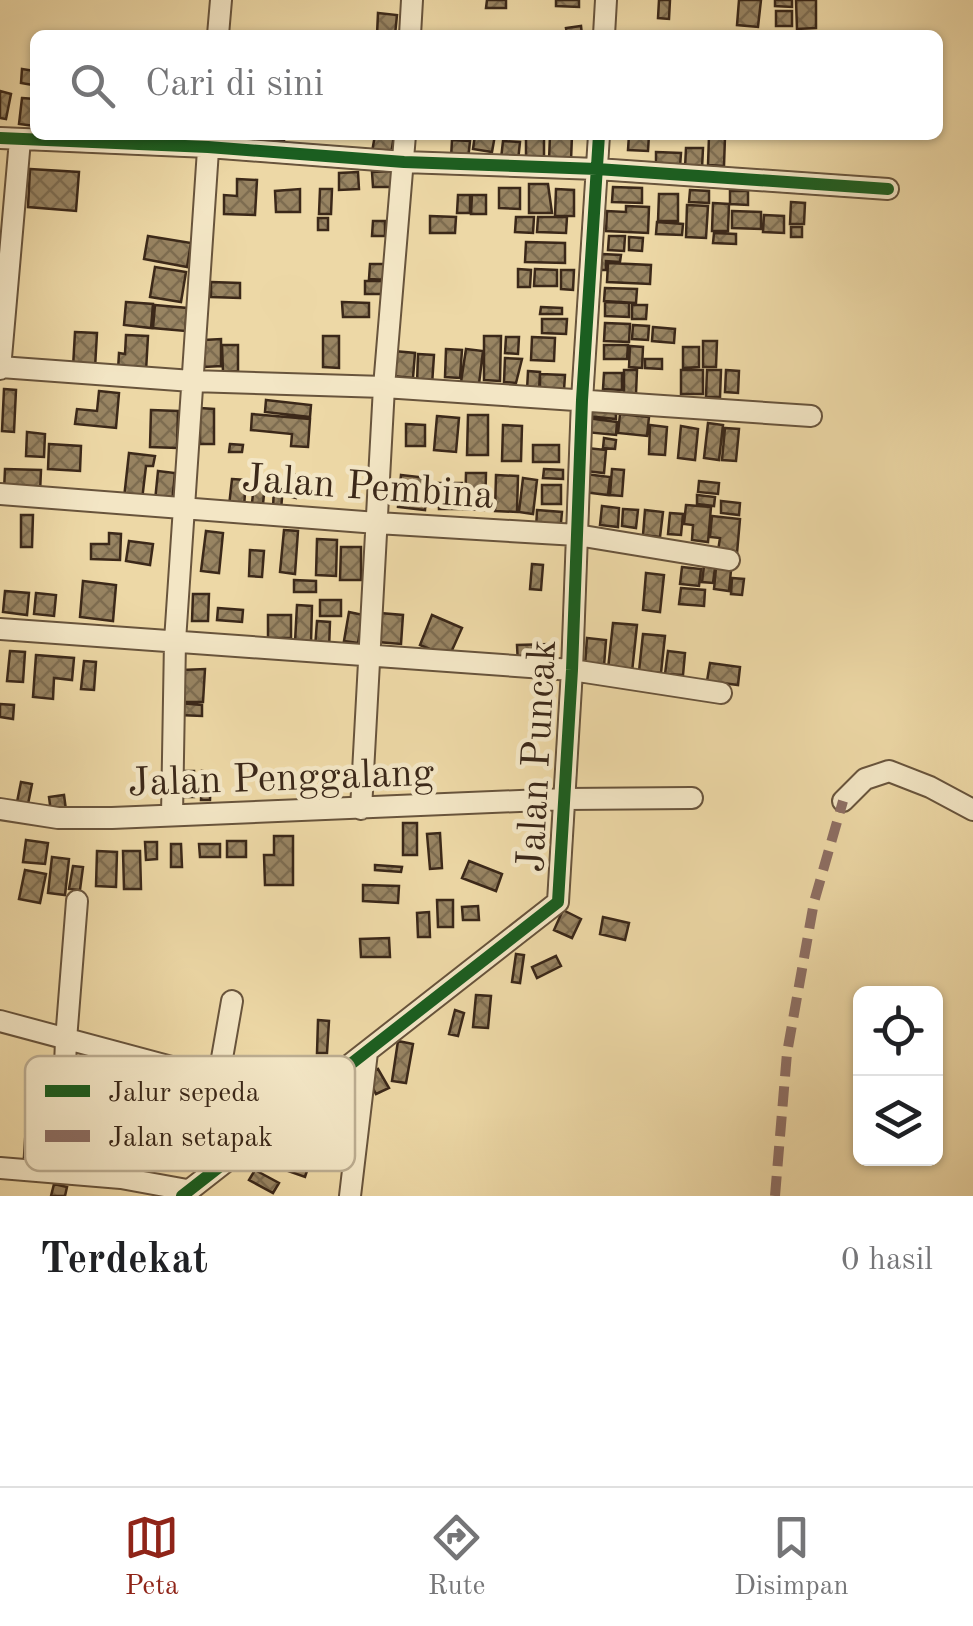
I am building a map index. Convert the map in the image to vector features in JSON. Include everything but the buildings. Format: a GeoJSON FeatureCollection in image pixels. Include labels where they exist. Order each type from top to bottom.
{"type":"FeatureCollection","features":[{"type":"Feature","properties":{"kind":"street"},"geometry":{"type":"LineString","coordinates":[[218,30],[220,0]]}},
{"type":"Feature","properties":{"kind":"street"},"geometry":{"type":"LineString","coordinates":[[410,30],[412,0]]}},
{"type":"Feature","properties":{"kind":"street"},"geometry":{"type":"LineString","coordinates":[[604,30],[606,0]]}},
{"type":"Feature","properties":{"kind":"street"},"geometry":{"type":"LineString","coordinates":[[10,139],[0,368],[192,381],[384,387],[810,416]]}},
{"type":"Feature","properties":{"kind":"street"},"geometry":{"type":"LineString","coordinates":[[109,140],[208,141],[404,162],[597,169],[888,189]]}},
{"type":"Feature","properties":{"kind":"street"},"geometry":{"type":"LineString","coordinates":[[361,809],[384,387],[405,140]]}},
{"type":"Feature","properties":{"kind":"street","name":"Jalan Puncak"},"geometry":{"type":"LineString","coordinates":[[355,1061],[554,907],[561,895],[582,400],[599,140]]}},
{"type":"Feature","properties":{"kind":"street"},"geometry":{"type":"LineString","coordinates":[[172,815],[175,641],[208,141]]}},
{"type":"Feature","properties":{"kind":"street","name":"Jalan Pembina"},"geometry":{"type":"LineString","coordinates":[[0,494],[577,535],[728,560]]}},
{"type":"Feature","properties":{"kind":"street"},"geometry":{"type":"LineString","coordinates":[[0,630],[572,670],[721,693]]}},
{"type":"Feature","properties":{"kind":"street"},"geometry":{"type":"LineString","coordinates":[[843,801],[865,780],[889,771],[973,810]]}},
{"type":"Feature","properties":{"kind":"street","name":"Jalan Penggalang"},"geometry":{"type":"LineString","coordinates":[[0,809],[58,818],[692,798]]}},
{"type":"Feature","properties":{"kind":"street"},"geometry":{"type":"LineString","coordinates":[[65,1056],[77,901]]}},
{"type":"Feature","properties":{"kind":"street"},"geometry":{"type":"LineString","coordinates":[[222,1056],[232,1001]]}},
{"type":"Feature","properties":{"kind":"street"},"geometry":{"type":"LineString","coordinates":[[0,1021],[125,1056]]}},
{"type":"Feature","properties":{"kind":"street"},"geometry":{"type":"LineString","coordinates":[[355,1154],[367,1052]]}},
{"type":"Feature","properties":{"kind":"street"},"geometry":{"type":"LineString","coordinates":[[0,1168],[25,1170]]}},
{"type":"Feature","properties":{"kind":"street"},"geometry":{"type":"LineString","coordinates":[[45,1171],[184,1193]]}},
{"type":"Feature","properties":{"kind":"street","name":"Jalan Puncak"},"geometry":{"type":"LineString","coordinates":[[184,1193],[213,1171]]}},
{"type":"Feature","properties":{"kind":"street"},"geometry":{"type":"LineString","coordinates":[[350,1196],[353,1171]]}},
{"type":"Feature","properties":{"kind":"marked path"},"geometry":{"type":"LineString","coordinates":[[775,1196],[787,1053],[814,902],[843,801]]}},
{"type":"Feature","properties":{"kind":"cycle path"},"geometry":{"type":"LineString","coordinates":[[0,138],[30,139]]}},
{"type":"Feature","properties":{"kind":"cycle path"},"geometry":{"type":"LineString","coordinates":[[46,140],[404,162],[597,169],[888,189]]}},
{"type":"Feature","properties":{"kind":"cycle path"},"geometry":{"type":"LineString","coordinates":[[355,1061],[558,902],[599,140]]}},
{"type":"Feature","properties":{"kind":"cycle path"},"geometry":{"type":"LineString","coordinates":[[182,1196],[214,1171]]}}]}
